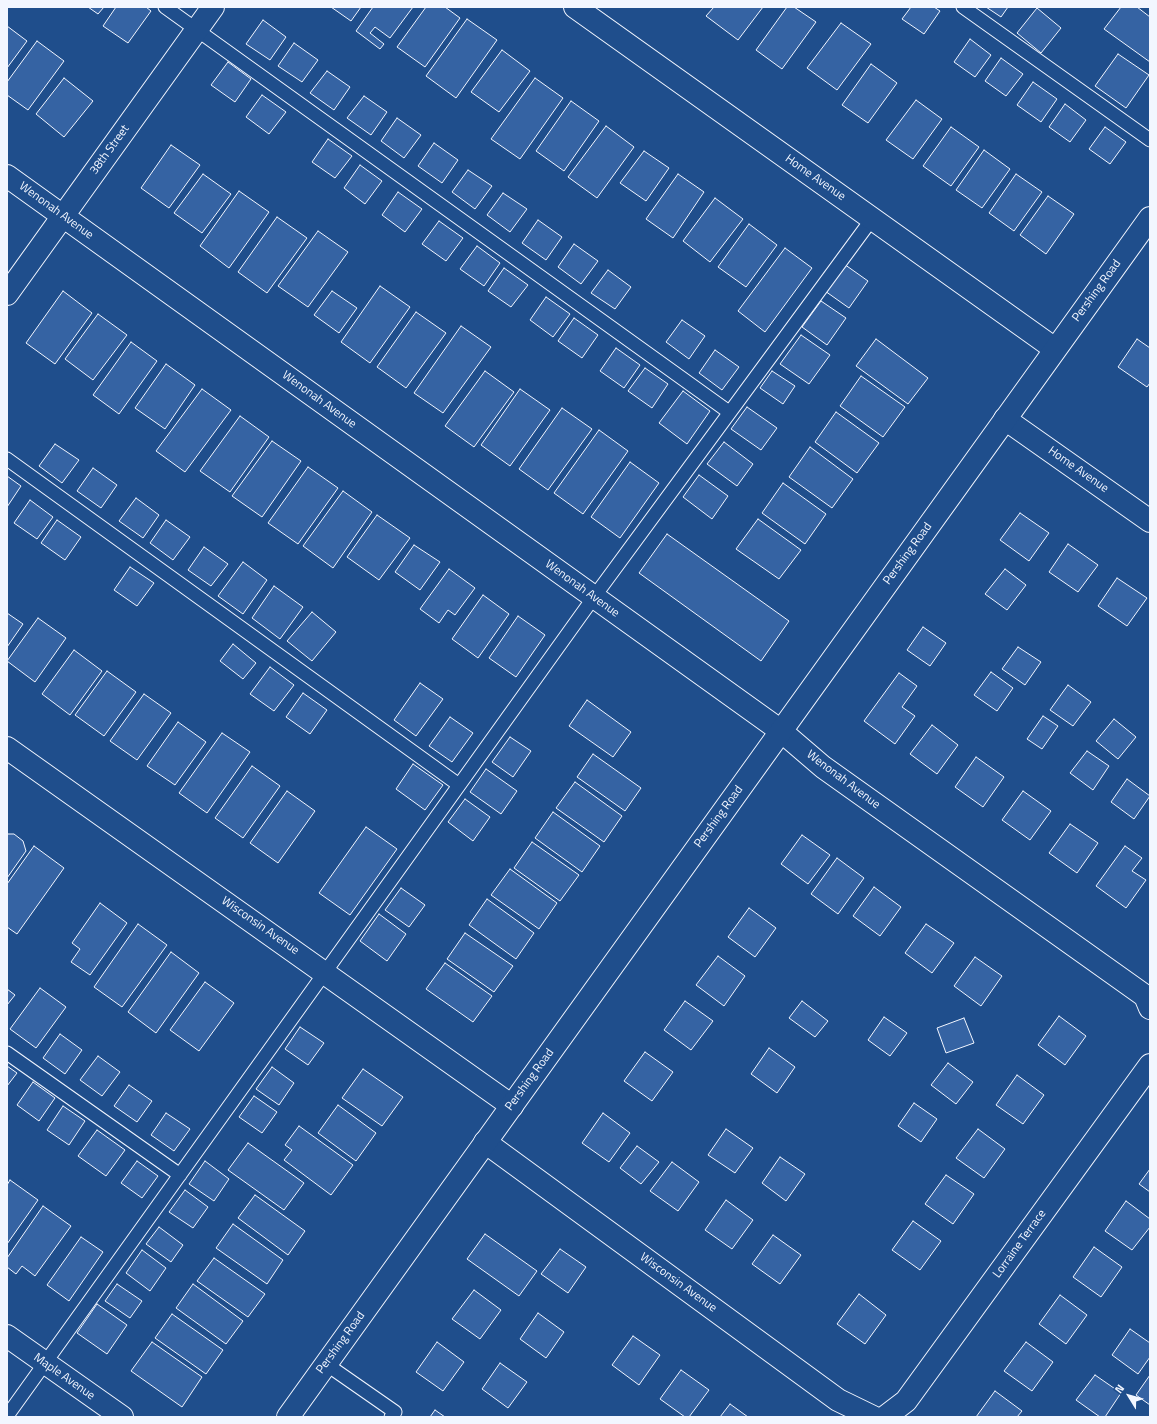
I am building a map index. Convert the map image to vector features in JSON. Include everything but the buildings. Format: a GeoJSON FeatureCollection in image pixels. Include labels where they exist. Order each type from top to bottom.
{"type":"FeatureCollection","features":[{"type":"Feature","properties":{"kind":"street","name":"38th Street"},"geometry":{"type":"LineString","coordinates":[[7,294],[213,7]]}},
{"type":"Feature","properties":{"kind":"street","name":"Home Avenue"},"geometry":{"type":"LineString","coordinates":[[575,7],[1055,350]]}},
{"type":"Feature","properties":{"kind":"street","name":"Wenonah Avenue"},"geometry":{"type":"LineString","coordinates":[[7,176],[781,731],[823,767],[1145,996],[1150,1008]]}},
{"type":"Feature","properties":{"kind":"street","name":"Pershing Road"},"geometry":{"type":"LineString","coordinates":[[288,1417],[1150,218]]}},
{"type":"Feature","properties":{"kind":"street","name":"Home Avenue"},"geometry":{"type":"LineString","coordinates":[[1005,419],[1150,521]]}},
{"type":"Feature","properties":{"kind":"street","name":"Wisconsin Avenue"},"geometry":{"type":"LineString","coordinates":[[7,748],[326,972],[512,1106]]}},
{"type":"Feature","properties":{"kind":"street","name":"Lorraine Terrace"},"geometry":{"type":"LineString","coordinates":[[885,1417],[906,1401],[1150,1064]]}},
{"type":"Feature","properties":{"kind":"street","name":"Wisconsin Avenue"},"geometry":{"type":"LineString","coordinates":[[486,1142],[838,1400],[873,1417]]}},
{"type":"Feature","properties":{"kind":"street","name":"Maple Avenue"},"geometry":{"type":"LineString","coordinates":[[7,1336],[122,1417]]}},
{"type":"Feature","properties":{"kind":"lane"},"geometry":{"type":"LineString","coordinates":[[165,7],[729,412]]}},
{"type":"Feature","properties":{"kind":"lane"},"geometry":{"type":"LineString","coordinates":[[963,7],[1150,140]]}},
{"type":"Feature","properties":{"kind":"lane"},"geometry":{"type":"LineString","coordinates":[[7,1416],[594,597],[872,219]]}},
{"type":"Feature","properties":{"kind":"lane"},"geometry":{"type":"LineString","coordinates":[[7,459],[459,785]]}},
{"type":"Feature","properties":{"kind":"lane"},"geometry":{"type":"LineString","coordinates":[[7,1053],[180,1175]]}},
{"type":"Feature","properties":{"kind":"lane"},"geometry":{"type":"LineString","coordinates":[[326,1364],[395,1412],[391,1417]]}}]}
